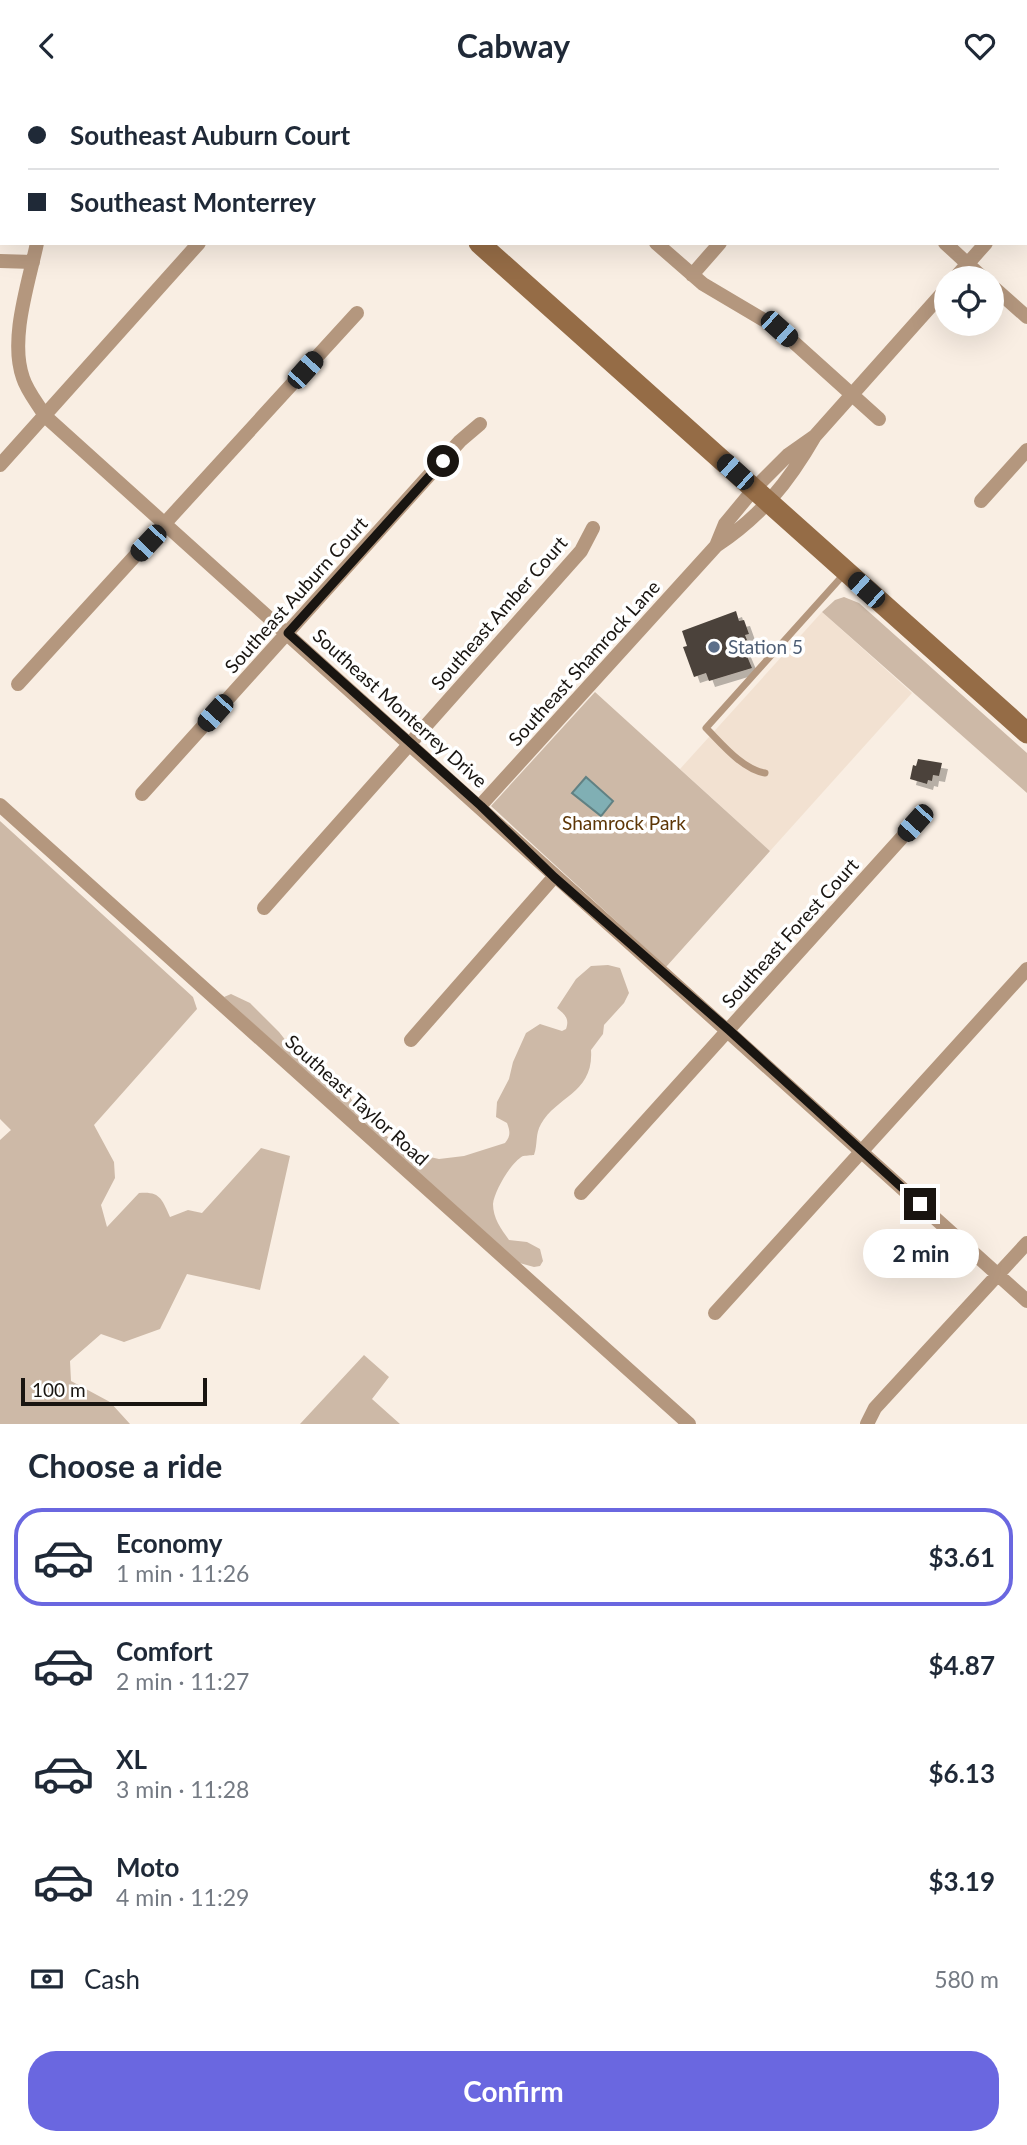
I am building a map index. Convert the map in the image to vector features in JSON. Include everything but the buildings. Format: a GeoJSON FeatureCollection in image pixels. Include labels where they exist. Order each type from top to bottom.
{"type":"FeatureCollection","features":[{"type":"Feature","properties":{"kind":"main road"},"geometry":{"type":"LineString","coordinates":[[482,245],[1027,733]]}},
{"type":"Feature","properties":{"kind":"street","name":"Southeast Monterrey Drive"},"geometry":{"type":"LineString","coordinates":[[37,245],[19,331],[19,358],[23,378],[45,416],[481,806],[554,877],[729,1030],[1027,1301]]}},
{"type":"Feature","properties":{"kind":"street"},"geometry":{"type":"LineString","coordinates":[[0,465],[196,245]]}},
{"type":"Feature","properties":{"kind":"street"},"geometry":{"type":"LineString","coordinates":[[658,245],[703,284],[779,329],[879,419]]}},
{"type":"Feature","properties":{"kind":"street"},"geometry":{"type":"LineString","coordinates":[[692,275],[718,245]]}},
{"type":"Feature","properties":{"kind":"street"},"geometry":{"type":"LineString","coordinates":[[947,245],[970,266]]}},
{"type":"Feature","properties":{"kind":"street"},"geometry":{"type":"LineString","coordinates":[[968,264],[984,245]]}},
{"type":"Feature","properties":{"kind":"street"},"geometry":{"type":"LineString","coordinates":[[0,261],[33,262]]}},
{"type":"Feature","properties":{"kind":"street"},"geometry":{"type":"LineString","coordinates":[[1004,297],[1027,317]]}},
{"type":"Feature","properties":{"kind":"street","name":"Southeast Shamrock Lane"},"geometry":{"type":"LineString","coordinates":[[481,806],[716,546],[738,532],[788,455],[815,436],[934,303]]}},
{"type":"Feature","properties":{"kind":"street"},"geometry":{"type":"LineString","coordinates":[[18,684],[356,313]]}},
{"type":"Feature","properties":{"kind":"street","name":"Southeast Auburn Court"},"geometry":{"type":"LineString","coordinates":[[142,794],[460,441],[480,424]]}},
{"type":"Feature","properties":{"kind":"street","name":"Southeast Shamrock Lane"},"geometry":{"type":"LineString","coordinates":[[716,546],[725,524],[796,468],[815,436]]}},
{"type":"Feature","properties":{"kind":"street"},"geometry":{"type":"LineString","coordinates":[[981,501],[1027,450]]}},
{"type":"Feature","properties":{"kind":"street","name":"Southeast Amber Court"},"geometry":{"type":"LineString","coordinates":[[264,908],[581,551],[593,529]]}},
{"type":"Feature","properties":{"kind":"street","name":"Southeast Taylor Road"},"geometry":{"type":"LineString","coordinates":[[0,805],[689,1424]]}},
{"type":"Feature","properties":{"kind":"street","name":"Southeast Forest Court"},"geometry":{"type":"LineString","coordinates":[[581,1193],[915,823]]}},
{"type":"Feature","properties":{"kind":"street"},"geometry":{"type":"LineString","coordinates":[[411,1039],[554,877]]}},
{"type":"Feature","properties":{"kind":"street"},"geometry":{"type":"LineString","coordinates":[[715,1313],[1027,969]]}},
{"type":"Feature","properties":{"kind":"street"},"geometry":{"type":"LineString","coordinates":[[867,1424],[875,1408],[1027,1243]]}},
{"type":"Feature","properties":{"kind":"lane"},"geometry":{"type":"LineString","coordinates":[[765,773],[750,768],[738,759],[706,728],[846,572]]}},
{"type":"Feature","properties":{"kind":"shaded area"},"geometry":{"type":"Polygon","coordinates":[[[822,612],[912,693],[770,851],[680,769],[822,612]]]}},
{"type":"Feature","properties":{"kind":"green space"},"geometry":{"type":"Polygon","coordinates":[[[844,597],[859,603],[1027,753],[1027,793],[822,612],[835,600],[844,597]]]}},
{"type":"Feature","properties":{"kind":"green space","name":"Shamrock Park"},"geometry":{"type":"Polygon","coordinates":[[[595,692],[770,851],[666,967],[491,806],[595,692]]]}},
{"type":"Feature","properties":{"kind":"green space"},"geometry":{"type":"Polygon","coordinates":[[[0,821],[193,997],[197,1009],[94,1125],[114,1162],[115,1178],[101,1205],[107,1227],[139,1193],[152,1193],[159,1197],[170,1217],[188,1210],[202,1213],[261,1148],[290,1156],[260,1290],[187,1274],[160,1329],[124,1342],[101,1334],[70,1361],[71,1381],[110,1402],[130,1424],[0,1424],[0,1140],[11,1130],[0,1119],[0,821]]]}},
{"type":"Feature","properties":{"kind":"green space"},"geometry":{"type":"Polygon","coordinates":[[[608,965],[620,968],[629,993],[624,1003],[604,1025],[603,1034],[591,1050],[587,1076],[573,1093],[548,1115],[539,1128],[534,1155],[523,1156],[513,1164],[494,1199],[496,1219],[509,1240],[527,1242],[540,1249],[543,1261],[540,1266],[534,1267],[516,1262],[224,997],[231,994],[250,1003],[279,1032],[302,1061],[340,1084],[366,1119],[380,1132],[416,1154],[439,1159],[464,1156],[505,1143],[509,1129],[507,1123],[496,1117],[497,1102],[509,1079],[513,1062],[526,1033],[540,1024],[562,1031],[566,1029],[567,1019],[557,1008],[576,979],[591,966],[608,965]]]}},
{"type":"Feature","properties":{"kind":"green space"},"geometry":{"type":"Polygon","coordinates":[[[364,1355],[389,1377],[372,1399],[400,1424],[300,1424],[364,1355]]]}},
{"type":"Feature","properties":{"kind":"water"},"geometry":{"type":"Polygon","coordinates":[[[586,777],[613,801],[601,816],[572,793],[586,777]]]}},
{"type":"Feature","properties":{"kind":"place","name":"Station 5"},"geometry":{"type":"Point","coordinates":[714,647]}},
{"type":"Feature","properties":{"kind":"route"},"geometry":{"type":"LineString","coordinates":[[443,461],[288,633],[481,806],[554,877],[729,1030],[920,1204]]}}]}
